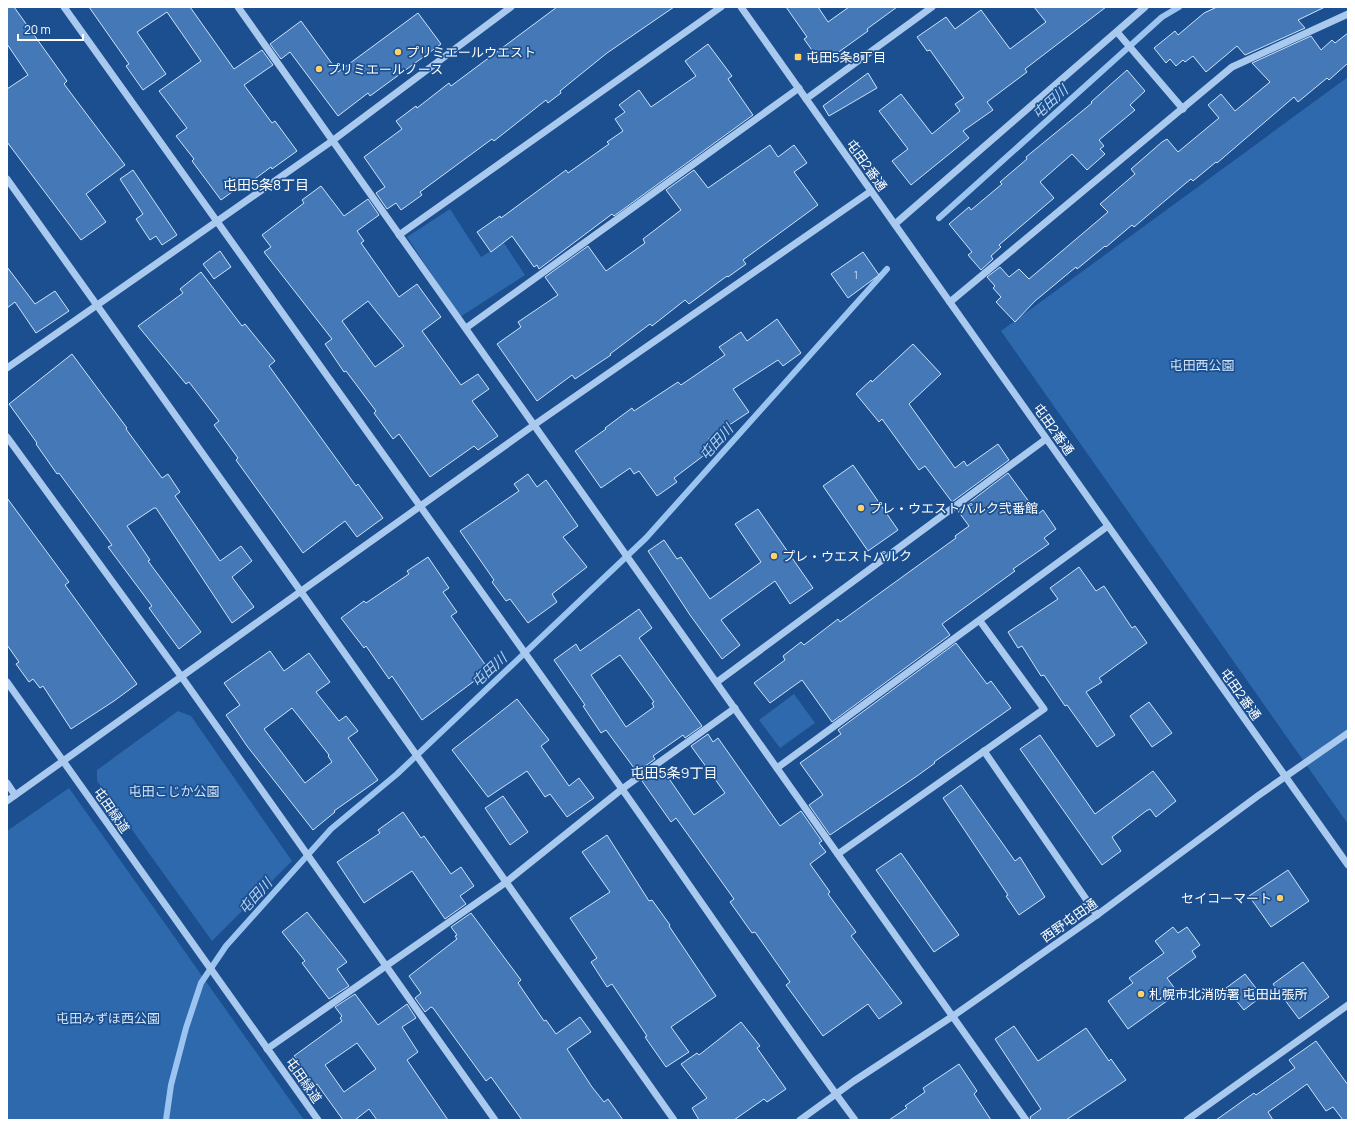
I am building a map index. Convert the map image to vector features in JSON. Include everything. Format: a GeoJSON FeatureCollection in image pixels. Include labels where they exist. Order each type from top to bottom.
{"type":"FeatureCollection","features":[{"type":"Feature","properties":{"kind":"street"},"geometry":{"type":"LineString","coordinates":[[64,7],[216,223],[622,789],[835,1094],[855,1120]]}},
{"type":"Feature","properties":{"kind":"street"},"geometry":{"type":"LineString","coordinates":[[238,7],[1026,1120]]}},
{"type":"Feature","properties":{"kind":"street"},"geometry":{"type":"LineString","coordinates":[[7,368],[332,141],[511,7]]}},
{"type":"Feature","properties":{"kind":"street"},"geometry":{"type":"LineString","coordinates":[[399,235],[721,7]]}},
{"type":"Feature","properties":{"kind":"street","name":"屯田2番通"},"geometry":{"type":"LineString","coordinates":[[742,7],[1046,439],[1348,864]]}},
{"type":"Feature","properties":{"kind":"street"},"geometry":{"type":"LineString","coordinates":[[806,99],[932,7]]}},
{"type":"Feature","properties":{"kind":"street"},"geometry":{"type":"LineString","coordinates":[[895,224],[1145,7]]}},
{"type":"Feature","properties":{"kind":"street"},"geometry":{"type":"LineString","coordinates":[[950,302],[1232,67],[1348,14]]}},
{"type":"Feature","properties":{"kind":"street"},"geometry":{"type":"LineString","coordinates":[[1117,32],[1183,109]]}},
{"type":"Feature","properties":{"kind":"street"},"geometry":{"type":"LineString","coordinates":[[466,328],[799,88]]}},
{"type":"Feature","properties":{"kind":"street"},"geometry":{"type":"LineString","coordinates":[[7,179],[674,1120]]}},
{"type":"Feature","properties":{"kind":"street"},"geometry":{"type":"LineString","coordinates":[[7,801],[180,676],[301,592],[534,425],[871,191]]}},
{"type":"Feature","properties":{"kind":"street"},"geometry":{"type":"LineString","coordinates":[[7,436],[496,1120]]}},
{"type":"Feature","properties":{"kind":"street"},"geometry":{"type":"LineString","coordinates":[[717,682],[1046,439]]}},
{"type":"Feature","properties":{"kind":"street"},"geometry":{"type":"LineString","coordinates":[[777,768],[1108,526]]}},
{"type":"Feature","properties":{"kind":"street"},"geometry":{"type":"LineString","coordinates":[[838,854],[1044,709],[980,621]]}},
{"type":"Feature","properties":{"kind":"street","name":"屯田緑道"},"geometry":{"type":"LineString","coordinates":[[7,682],[318,1120]]}},
{"type":"Feature","properties":{"kind":"street"},"geometry":{"type":"LineString","coordinates":[[267,1049],[506,883],[622,789],[735,708]]}},
{"type":"Feature","properties":{"kind":"street","name":"西野屯田通"},"geometry":{"type":"LineString","coordinates":[[800,1120],[835,1094],[953,1016],[1097,915],[1285,776],[1348,733]]}},
{"type":"Feature","properties":{"kind":"street"},"geometry":{"type":"LineString","coordinates":[[984,751],[1097,915]]}},
{"type":"Feature","properties":{"kind":"street"},"geometry":{"type":"LineString","coordinates":[[7,783],[15,795]]}},
{"type":"Feature","properties":{"kind":"street"},"geometry":{"type":"LineString","coordinates":[[1188,1120],[1348,1005]]}},
{"type":"Feature","properties":{"kind":"green space","name":"屯田西公園"},"geometry":{"type":"Polygon","coordinates":[[[1348,77],[1348,824],[1001,331],[1348,77]]]}},
{"type":"Feature","properties":{"kind":"green space"},"geometry":{"type":"Polygon","coordinates":[[[450,209],[481,257],[504,243],[525,275],[460,317],[407,237],[450,209]]]}},
{"type":"Feature","properties":{"kind":"green space"},"geometry":{"type":"Polygon","coordinates":[[[794,694],[815,723],[780,748],[759,720],[794,694]]]}},
{"type":"Feature","properties":{"kind":"green space","name":"屯田こじか公園"},"geometry":{"type":"Polygon","coordinates":[[[178,711],[191,716],[292,861],[212,941],[97,781],[97,770],[178,711]]]}},
{"type":"Feature","properties":{"kind":"green space","name":"屯田みずほ西公園"},"geometry":{"type":"Polygon","coordinates":[[[69,788],[304,1120],[7,1120],[7,831],[69,788]]]}},
{"type":"Feature","properties":{"kind":"building"},"geometry":{"type":"Polygon","coordinates":[[[7,7],[14,7],[67,81],[64,84],[125,165],[86,194],[106,222],[81,240],[7,142],[7,89],[28,75],[7,44],[7,7]]]}},
{"type":"Feature","properties":{"kind":"building"},"geometry":{"type":"Polygon","coordinates":[[[89,7],[190,7],[234,69],[262,50],[273,65],[244,85],[272,123],[275,121],[297,151],[252,181],[250,179],[221,200],[192,161],[194,159],[176,136],[187,128],[159,91],[201,61],[167,12],[137,32],[166,74],[143,90],[126,66],[129,64],[89,7]]]}},
{"type":"Feature","properties":{"kind":"building"},"geometry":{"type":"Polygon","coordinates":[[[557,7],[674,7],[607,53],[560,91],[561,93],[548,103],[546,100],[494,141],[492,139],[420,192],[422,195],[401,210],[396,203],[387,209],[376,193],[385,187],[364,157],[402,129],[396,121],[416,106],[417,108],[449,83],[451,86],[557,7]]]}},
{"type":"Feature","properties":{"kind":"building"},"geometry":{"type":"Polygon","coordinates":[[[786,7],[818,7],[828,22],[849,7],[897,7],[867,29],[868,31],[822,64],[804,39],[807,37],[786,7]]]}},
{"type":"Feature","properties":{"kind":"building"},"geometry":{"type":"Polygon","coordinates":[[[1034,7],[1106,7],[1025,69],[1027,72],[987,102],[993,110],[963,131],[969,138],[911,185],[892,161],[908,149],[879,111],[901,94],[932,134],[960,111],[955,104],[964,98],[930,50],[927,51],[917,37],[946,17],[955,29],[981,10],[1010,49],[1046,22],[1034,7]]]}},
{"type":"Feature","properties":{"kind":"building"},"geometry":{"type":"Polygon","coordinates":[[[1217,7],[1325,7],[1298,20],[1305,28],[1245,55],[1237,46],[1206,72],[1193,56],[1185,62],[1183,60],[1176,66],[1170,59],[1166,63],[1154,48],[1175,31],[1178,35],[1204,13],[1217,7]]]}},
{"type":"Feature","properties":{"kind":"building"},"geometry":{"type":"Polygon","coordinates":[[[418,13],[441,44],[370,96],[368,93],[338,116],[290,52],[281,59],[270,44],[301,21],[338,72],[418,13]]]}},
{"type":"Feature","properties":{"kind":"building"},"geometry":{"type":"Polygon","coordinates":[[[1348,33],[1348,63],[1329,80],[1327,78],[1298,102],[1294,97],[1217,163],[1216,162],[1193,181],[1191,179],[1134,227],[1132,225],[1077,269],[1076,267],[1035,301],[1015,322],[996,302],[1001,297],[993,288],[995,286],[987,277],[1000,267],[1009,277],[1019,269],[1029,279],[1108,212],[1100,204],[1135,174],[1131,169],[1162,142],[1167,139],[1178,152],[1219,118],[1208,105],[1221,94],[1235,111],[1270,82],[1252,63],[1311,36],[1321,50],[1332,40],[1335,43],[1348,33]]]}},
{"type":"Feature","properties":{"kind":"building"},"geometry":{"type":"Polygon","coordinates":[[[708,44],[732,76],[728,79],[753,115],[614,216],[612,214],[539,269],[537,265],[534,267],[512,236],[491,252],[477,232],[500,216],[501,218],[566,170],[568,173],[609,144],[607,142],[623,131],[615,119],[625,112],[619,105],[639,90],[651,107],[696,76],[685,61],[708,44]]]}},
{"type":"Feature","properties":{"kind":"building"},"geometry":{"type":"Polygon","coordinates":[[[1127,70],[1145,91],[1130,105],[1135,110],[1099,140],[1104,146],[1100,149],[1105,154],[1087,170],[1072,154],[1040,182],[1054,198],[999,245],[1001,247],[991,256],[993,259],[981,270],[968,255],[972,252],[949,224],[969,207],[971,210],[1002,184],[1000,182],[1027,159],[1026,157],[1092,103],[1091,102],[1127,70]]]}},
{"type":"Feature","properties":{"kind":"building"},"geometry":{"type":"Polygon","coordinates":[[[868,73],[877,88],[829,116],[823,106],[868,73]]]}},
{"type":"Feature","properties":{"kind":"building"},"geometry":{"type":"Polygon","coordinates":[[[770,145],[778,157],[794,145],[807,163],[794,172],[818,205],[743,260],[746,264],[728,277],[727,276],[689,304],[685,300],[652,326],[650,324],[610,354],[611,355],[575,379],[572,375],[537,401],[497,344],[521,327],[518,322],[558,295],[545,277],[588,246],[606,271],[645,243],[643,239],[681,210],[666,190],[694,170],[708,188],[770,145]]]}},
{"type":"Feature","properties":{"kind":"building"},"geometry":{"type":"Polygon","coordinates":[[[133,170],[177,235],[162,245],[156,236],[150,240],[136,219],[143,214],[120,179],[133,170]]]}},
{"type":"Feature","properties":{"kind":"building"},"geometry":{"type":"Polygon","coordinates":[[[321,186],[344,216],[368,199],[379,215],[357,231],[364,241],[361,243],[399,297],[417,284],[441,317],[422,331],[461,385],[478,374],[489,389],[472,401],[498,436],[478,450],[474,446],[430,477],[399,434],[393,439],[374,413],[376,411],[346,371],[344,372],[325,344],[332,339],[264,252],[271,247],[262,235],[304,203],[302,200],[321,186]],[[368,301],[342,321],[375,367],[404,346],[368,301]]]}},
{"type":"Feature","properties":{"kind":"building"},"geometry":{"type":"Polygon","coordinates":[[[220,251],[231,267],[214,279],[203,264],[220,251]]]}},
{"type":"Feature","properties":{"kind":"building"},"geometry":{"type":"Polygon","coordinates":[[[863,252],[879,275],[848,298],[831,274],[863,252]]]}},
{"type":"Feature","properties":{"kind":"building"},"geometry":{"type":"Polygon","coordinates":[[[7,267],[35,304],[55,291],[69,311],[36,333],[15,302],[7,308],[7,267]]]}},
{"type":"Feature","properties":{"kind":"building"},"geometry":{"type":"Polygon","coordinates":[[[201,272],[242,326],[245,324],[275,361],[269,366],[356,486],[358,484],[383,518],[357,537],[345,521],[303,553],[236,460],[238,458],[214,425],[219,421],[189,382],[186,384],[138,326],[183,293],[180,289],[201,272]]]}},
{"type":"Feature","properties":{"kind":"building"},"geometry":{"type":"Polygon","coordinates":[[[777,319],[801,353],[783,366],[778,360],[733,389],[749,412],[708,439],[715,447],[674,478],[677,482],[657,496],[639,471],[634,474],[630,468],[601,488],[575,451],[632,408],[634,411],[678,382],[681,385],[725,355],[719,347],[741,332],[747,341],[777,319]]]}},
{"type":"Feature","properties":{"kind":"building"},"geometry":{"type":"Polygon","coordinates":[[[913,344],[941,374],[909,404],[955,468],[964,461],[967,466],[998,444],[1009,460],[952,502],[925,466],[919,470],[882,419],[879,422],[856,394],[871,380],[872,382],[913,344]]]}},
{"type":"Feature","properties":{"kind":"building"},"geometry":{"type":"Polygon","coordinates":[[[72,354],[162,478],[168,474],[180,492],[175,496],[220,561],[241,546],[252,561],[232,577],[254,607],[232,623],[156,508],[127,526],[150,560],[148,561],[201,632],[179,649],[149,608],[152,606],[108,547],[112,545],[59,473],[57,474],[9,404],[72,354]]]}},
{"type":"Feature","properties":{"kind":"building","name":"プレ・ウエストパルク弐番館"},"geometry":{"type":"Polygon","coordinates":[[[853,465],[898,530],[868,551],[823,486],[853,465]]]}},
{"type":"Feature","properties":{"kind":"building"},"geometry":{"type":"Polygon","coordinates":[[[1008,473],[1038,514],[1043,510],[1056,529],[1044,538],[1049,544],[1013,569],[1015,571],[942,624],[950,635],[832,722],[802,680],[770,703],[754,683],[785,660],[783,656],[801,642],[804,645],[838,619],[840,622],[956,538],[955,536],[969,526],[958,511],[1008,473]]]}},
{"type":"Feature","properties":{"kind":"building"},"geometry":{"type":"Polygon","coordinates":[[[528,474],[537,487],[546,480],[578,526],[563,537],[587,567],[552,594],[557,602],[528,623],[510,599],[506,601],[492,582],[494,580],[460,531],[519,491],[514,484],[528,474]]]}},
{"type":"Feature","properties":{"kind":"building"},"geometry":{"type":"Polygon","coordinates":[[[7,498],[69,582],[65,585],[137,684],[71,729],[43,686],[40,688],[33,679],[29,682],[16,664],[19,662],[7,645],[7,498]]]}},
{"type":"Feature","properties":{"kind":"building"},"geometry":{"type":"Polygon","coordinates":[[[758,509],[813,588],[790,604],[775,581],[721,620],[740,645],[722,659],[690,615],[648,551],[664,540],[677,559],[681,557],[710,599],[761,562],[735,524],[758,509]]]}},
{"type":"Feature","properties":{"kind":"building"},"geometry":{"type":"Polygon","coordinates":[[[428,557],[449,588],[443,592],[457,612],[451,616],[489,670],[422,720],[392,676],[389,679],[366,646],[364,648],[341,618],[364,601],[366,603],[409,574],[407,571],[428,557]]]}},
{"type":"Feature","properties":{"kind":"building"},"geometry":{"type":"Polygon","coordinates":[[[1079,567],[1096,591],[1104,586],[1132,628],[1135,626],[1147,643],[1099,678],[1102,682],[1086,692],[1115,735],[1097,747],[1067,705],[1065,706],[1044,675],[1041,676],[1022,646],[1018,648],[1008,632],[1058,599],[1050,588],[1079,567]]]}},
{"type":"Feature","properties":{"kind":"building"},"geometry":{"type":"Polygon","coordinates":[[[639,609],[652,628],[639,638],[702,726],[685,738],[683,735],[653,756],[655,759],[637,772],[606,730],[601,733],[583,706],[585,705],[554,660],[576,644],[580,651],[639,609]],[[620,655],[591,675],[626,727],[654,707],[652,703],[654,702],[620,655]]]}},
{"type":"Feature","properties":{"kind":"building"},"geometry":{"type":"Polygon","coordinates":[[[956,643],[987,684],[991,681],[1011,708],[934,762],[935,763],[917,776],[830,835],[809,805],[823,795],[800,763],[841,734],[838,730],[956,643]]]}},
{"type":"Feature","properties":{"kind":"building"},"geometry":{"type":"Polygon","coordinates":[[[270,651],[284,671],[309,653],[330,682],[316,692],[339,721],[346,716],[358,731],[348,738],[378,780],[334,811],[335,812],[313,830],[247,746],[226,715],[240,705],[224,683],[270,651]],[[292,708],[264,729],[305,783],[332,762],[328,756],[329,755],[292,708]]]}},
{"type":"Feature","properties":{"kind":"building"},"geometry":{"type":"Polygon","coordinates":[[[517,699],[549,740],[541,746],[569,786],[579,778],[594,798],[567,817],[550,794],[545,797],[527,771],[488,797],[452,750],[517,699]]]}},
{"type":"Feature","properties":{"kind":"building"},"geometry":{"type":"Polygon","coordinates":[[[1149,702],[1172,733],[1152,747],[1130,716],[1149,702]]]}},
{"type":"Feature","properties":{"kind":"building"},"geometry":{"type":"Polygon","coordinates":[[[708,734],[713,742],[718,738],[780,826],[801,811],[822,841],[819,843],[826,852],[810,864],[830,892],[828,894],[856,932],[851,936],[902,1003],[879,1019],[868,1004],[823,1036],[786,985],[790,982],[755,932],[752,933],[730,902],[734,899],[676,818],[671,822],[642,781],[661,767],[694,815],[725,793],[691,746],[708,734]]]}},
{"type":"Feature","properties":{"kind":"building"},"geometry":{"type":"Polygon","coordinates":[[[1040,735],[1095,814],[1153,771],[1176,801],[1156,817],[1150,809],[1146,811],[1112,837],[1121,851],[1102,865],[1020,749],[1040,735]]]}},
{"type":"Feature","properties":{"kind":"building"},"geometry":{"type":"Polygon","coordinates":[[[961,785],[1015,861],[1020,857],[1045,897],[1019,915],[1006,896],[1008,895],[943,798],[961,785]]]}},
{"type":"Feature","properties":{"kind":"building"},"geometry":{"type":"Polygon","coordinates":[[[503,796],[528,832],[510,845],[485,808],[503,796]]]}},
{"type":"Feature","properties":{"kind":"building"},"geometry":{"type":"Polygon","coordinates":[[[403,812],[421,838],[424,836],[451,874],[461,867],[474,886],[460,896],[466,904],[445,919],[412,871],[364,903],[337,862],[380,833],[378,830],[403,812]]]}},
{"type":"Feature","properties":{"kind":"building"},"geometry":{"type":"Polygon","coordinates":[[[607,835],[649,901],[652,900],[670,925],[669,926],[716,996],[671,1027],[689,1052],[666,1067],[645,1037],[647,1036],[612,984],[607,987],[591,962],[597,958],[570,918],[610,892],[582,852],[607,835]]]}},
{"type":"Feature","properties":{"kind":"building"},"geometry":{"type":"Polygon","coordinates":[[[901,853],[959,935],[934,952],[876,870],[901,853]]]}},
{"type":"Feature","properties":{"kind":"building"},"geometry":{"type":"Polygon","coordinates":[[[1288,870],[1309,901],[1271,927],[1249,896],[1288,870]]]}},
{"type":"Feature","properties":{"kind":"building"},"geometry":{"type":"Polygon","coordinates":[[[307,912],[347,962],[337,969],[349,986],[329,999],[302,963],[305,961],[282,932],[307,912]]]}},
{"type":"Feature","properties":{"kind":"building"},"geometry":{"type":"Polygon","coordinates":[[[471,913],[521,980],[518,983],[544,1021],[546,1020],[556,1034],[580,1017],[591,1032],[567,1049],[592,1087],[604,1102],[608,1099],[623,1120],[522,1120],[491,1077],[486,1081],[433,1008],[431,1007],[425,1012],[415,998],[421,993],[409,976],[457,939],[455,936],[457,935],[451,927],[471,913]]]}},
{"type":"Feature","properties":{"kind":"building"},"geometry":{"type":"Polygon","coordinates":[[[1173,927],[1178,933],[1187,927],[1200,945],[1192,951],[1196,957],[1167,978],[1178,993],[1128,1029],[1108,1001],[1133,983],[1129,978],[1164,953],[1155,941],[1173,927]]]}},
{"type":"Feature","properties":{"kind":"building"},"geometry":{"type":"Polygon","coordinates":[[[1303,962],[1329,997],[1299,1019],[1273,984],[1303,962]]]}},
{"type":"Feature","properties":{"kind":"building"},"geometry":{"type":"Polygon","coordinates":[[[1245,974],[1262,996],[1244,1010],[1226,988],[1245,974]]]}},
{"type":"Feature","properties":{"kind":"building"},"geometry":{"type":"Polygon","coordinates":[[[355,994],[378,1025],[407,1004],[416,1018],[402,1027],[418,1052],[407,1060],[448,1120],[377,1120],[369,1109],[355,1120],[343,1120],[317,1084],[315,1086],[294,1056],[342,1021],[340,1018],[342,1016],[335,1007],[355,994]],[[357,1043],[325,1065],[344,1092],[376,1069],[357,1043]]]}},
{"type":"Feature","properties":{"kind":"building"},"geometry":{"type":"Polygon","coordinates":[[[741,1022],[760,1046],[757,1048],[786,1089],[767,1102],[764,1099],[734,1120],[699,1120],[692,1108],[707,1098],[681,1064],[697,1053],[699,1055],[741,1022]]]}},
{"type":"Feature","properties":{"kind":"building"},"geometry":{"type":"Polygon","coordinates":[[[1014,1026],[1038,1061],[1086,1028],[1109,1061],[1111,1059],[1126,1080],[1066,1120],[1031,1120],[1030,1117],[1041,1109],[995,1039],[1014,1026]]]}},
{"type":"Feature","properties":{"kind":"building"},"geometry":{"type":"Polygon","coordinates":[[[1316,1041],[1348,1085],[1348,1120],[1343,1120],[1333,1107],[1326,1111],[1307,1084],[1268,1112],[1273,1120],[1216,1120],[1254,1093],[1256,1095],[1295,1068],[1289,1060],[1316,1041]]]}},
{"type":"Feature","properties":{"kind":"building"},"geometry":{"type":"Polygon","coordinates":[[[959,1064],[977,1091],[974,1094],[991,1120],[889,1120],[907,1108],[905,1106],[925,1092],[923,1088],[959,1064]]]}},
{"type":"Feature","properties":{"kind":"waterway","name":"屯田川"},"geometry":{"type":"LineString","coordinates":[[939,218],[1162,17],[1179,7]]}},
{"type":"Feature","properties":{"kind":"waterway","name":"屯田川"},"geometry":{"type":"LineString","coordinates":[[166,1120],[171,1085],[186,1028],[201,983],[226,946],[331,829],[397,774],[646,538],[887,269]]}},
{"type":"Feature","properties":{"kind":"place","name":"プリミエールウエスト"},"geometry":{"type":"Point","coordinates":[398,52]}},
{"type":"Feature","properties":{"kind":"place","name":"屯田5条8丁目"},"geometry":{"type":"Point","coordinates":[798,57]}},
{"type":"Feature","properties":{"kind":"place","name":"プリミエールノース"},"geometry":{"type":"Point","coordinates":[319,69]}},
{"type":"Feature","properties":{"kind":"place","name":"プレ・ウエストパルク弐番館"},"geometry":{"type":"Point","coordinates":[861,508]}},
{"type":"Feature","properties":{"kind":"place","name":"プレ・ウエストパルク"},"geometry":{"type":"Point","coordinates":[774,556]}},
{"type":"Feature","properties":{"kind":"place","name":"セイコーマート"},"geometry":{"type":"Point","coordinates":[1280,898]}},
{"type":"Feature","properties":{"kind":"place","name":"札幌市北消防署 屯田出張所"},"geometry":{"type":"Point","coordinates":[1141,994]}},
{"type":"Feature","properties":{"kind":"district","name":"屯田5条8丁目"},"geometry":{"type":"Point","coordinates":[266,185]}},
{"type":"Feature","properties":{"kind":"district","name":"屯田5条9丁目"},"geometry":{"type":"Point","coordinates":[674,773]}}]}
